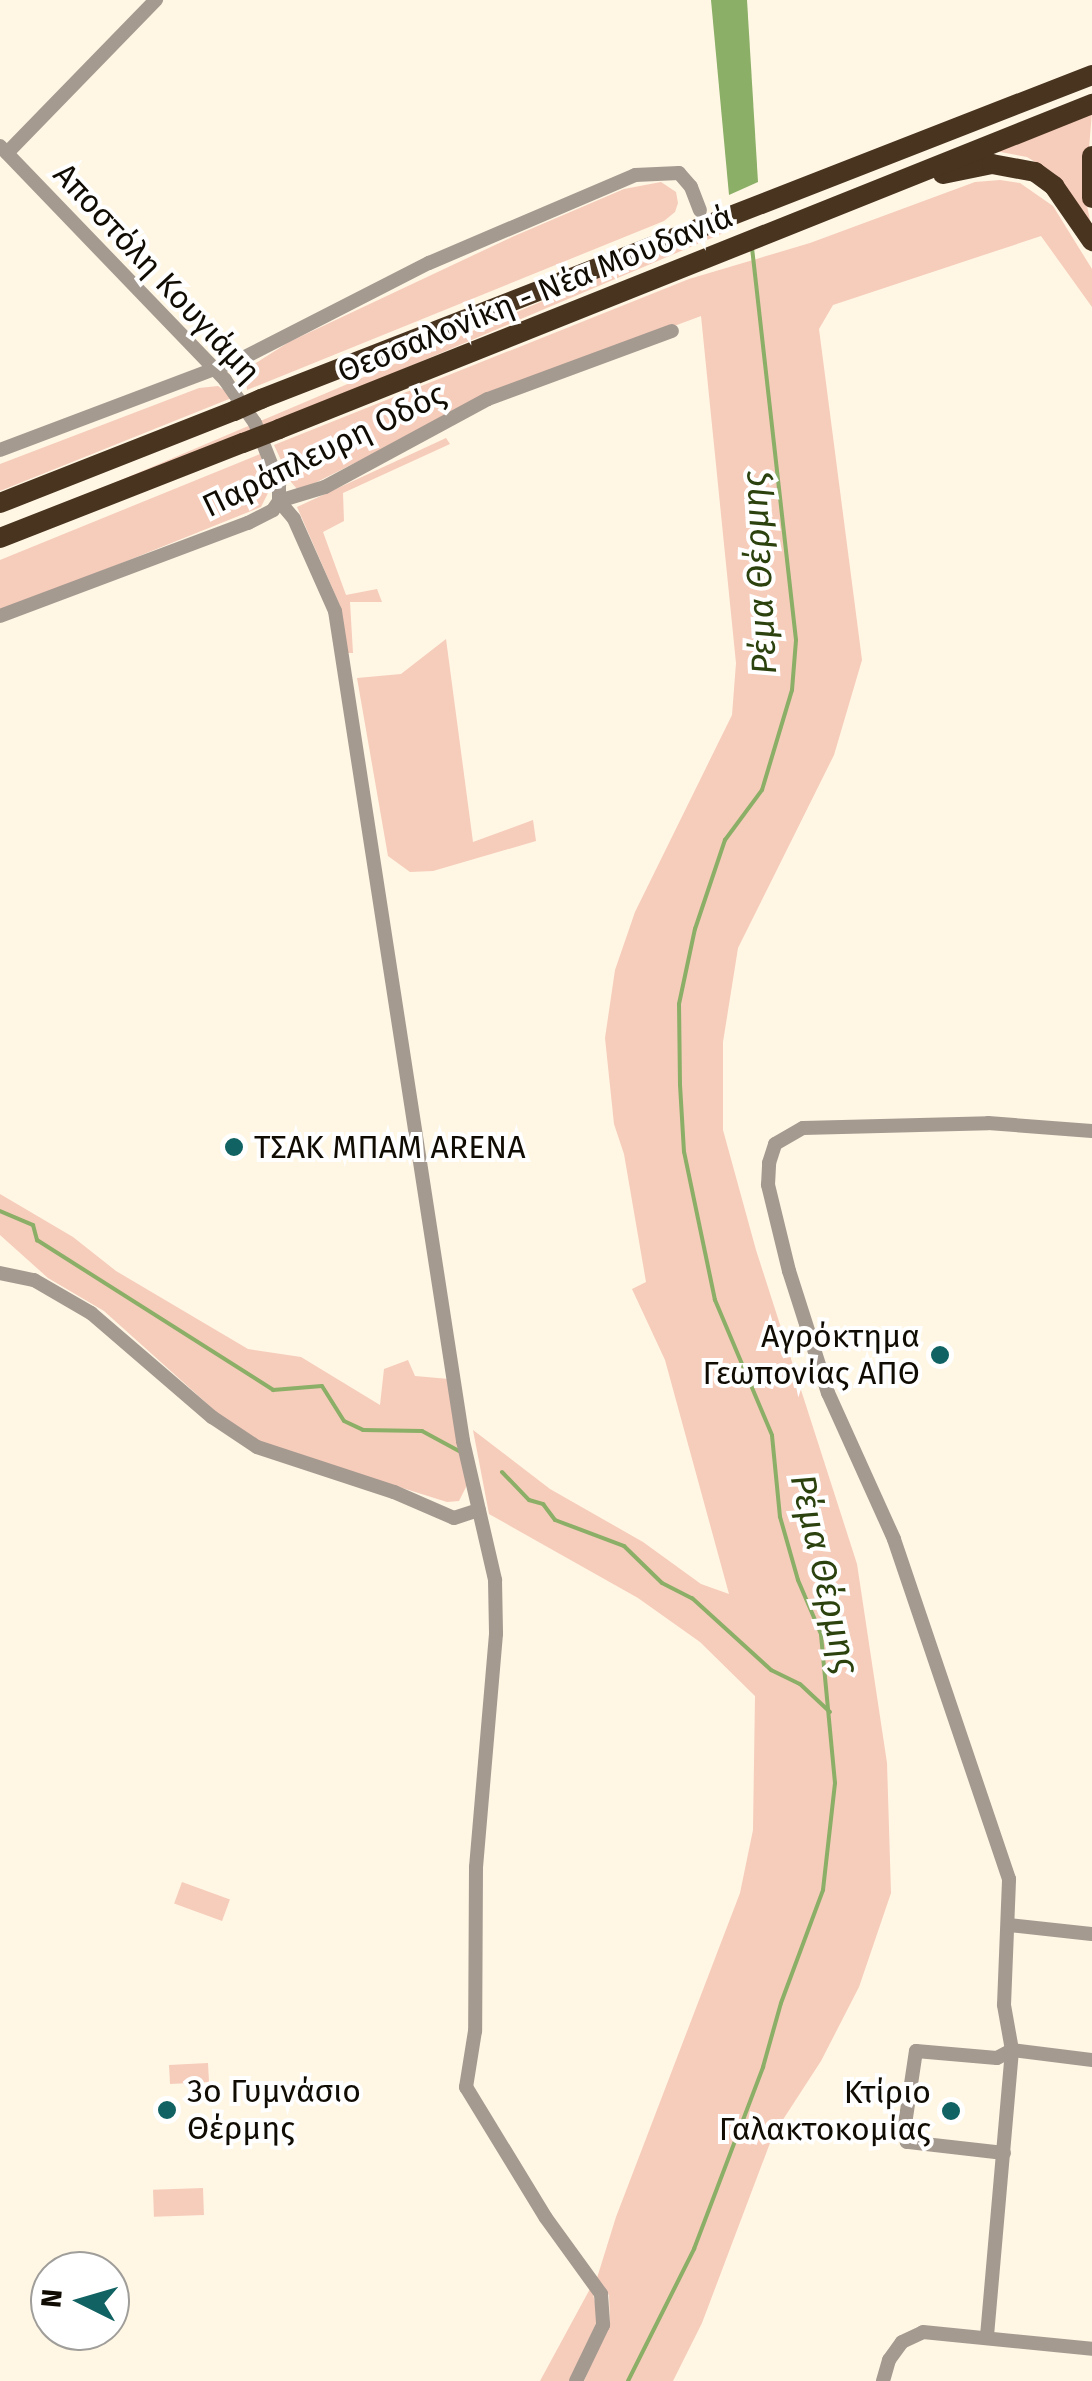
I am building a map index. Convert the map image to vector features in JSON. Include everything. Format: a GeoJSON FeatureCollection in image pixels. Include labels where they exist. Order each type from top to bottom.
{"type":"FeatureCollection","features":[{"type":"Feature","properties":{"kind":"highway","name":"Θεσσαλονίκη - Νέα Μουδανιά"},"geometry":{"type":"LineString","coordinates":[[0,503],[261,400],[708,214],[776,196],[1088,76]]}},
{"type":"Feature","properties":{"kind":"highway","name":"Θεσσαλονίκη - Νέα Μουδανιά"},"geometry":{"type":"LineString","coordinates":[[0,538],[1092,104]]}},
{"type":"Feature","properties":{"kind":"highway"},"geometry":{"type":"LineString","coordinates":[[1092,156],[1092,198]]}},
{"type":"Feature","properties":{"kind":"highway"},"geometry":{"type":"LineString","coordinates":[[858,196],[980,165],[1020,167],[1054,186],[1092,242]]}},
{"type":"Feature","properties":{"kind":"street"},"geometry":{"type":"LineString","coordinates":[[4,149],[156,0]]}},
{"type":"Feature","properties":{"kind":"street","name":"Αποστόλη Κουγιάμη"},"geometry":{"type":"LineString","coordinates":[[4,149],[214,369],[255,423],[279,484],[278,502]]}},
{"type":"Feature","properties":{"kind":"street"},"geometry":{"type":"LineString","coordinates":[[0,450],[214,369],[429,263],[635,174],[679,173],[708,214]]}},
{"type":"Feature","properties":{"kind":"street","name":"Παράπλευρη Οδός"},"geometry":{"type":"LineString","coordinates":[[0,616],[248,523],[273,510],[278,502],[325,488],[488,399],[672,331]]}},
{"type":"Feature","properties":{"kind":"street"},"geometry":{"type":"LineString","coordinates":[[191,344],[191,376]]}},
{"type":"Feature","properties":{"kind":"street"},"geometry":{"type":"LineString","coordinates":[[278,502],[294,519],[335,612],[463,1441],[495,1580],[496,1634],[476,1867],[475,2031],[466,2087],[546,2218],[602,2294],[602,2325],[576,2381]]}},
{"type":"Feature","properties":{"kind":"street"},"geometry":{"type":"LineString","coordinates":[[987,2336],[1012,2050],[1004,2004],[1009,1925],[1006,1866],[894,1539],[828,1393],[788,1270],[768,1185],[769,1163],[775,1144],[803,1128],[988,1123],[1092,1131]]}},
{"type":"Feature","properties":{"kind":"street"},"geometry":{"type":"LineString","coordinates":[[0,1273],[34,1280],[91,1313],[212,1417],[257,1448],[394,1492],[454,1518],[479,1510]]}},
{"type":"Feature","properties":{"kind":"street"},"geometry":{"type":"LineString","coordinates":[[1009,1925],[1092,1934]]}},
{"type":"Feature","properties":{"kind":"street"},"geometry":{"type":"LineString","coordinates":[[1004,2153],[908,2142],[904,2131],[916,2052],[997,2058],[1012,2050],[1092,2060]]}},
{"type":"Feature","properties":{"kind":"street"},"geometry":{"type":"LineString","coordinates":[[884,2381],[888,2360],[902,2342],[923,2332],[1092,2349]]}},
{"type":"Feature","properties":{"kind":"shaded area"},"geometry":{"type":"Polygon","coordinates":[[[711,0],[747,0],[758,182],[729,195],[711,0]]]}},
{"type":"Feature","properties":{"kind":"shaded area"},"geometry":{"type":"Polygon","coordinates":[[[1092,112],[1085,197],[1092,229],[1055,174],[1027,157],[995,151],[1092,112]]]}},
{"type":"Feature","properties":{"kind":"shaded area"},"geometry":{"type":"Polygon","coordinates":[[[661,182],[676,192],[678,203],[675,212],[664,221],[247,390],[246,376],[253,365],[289,342],[512,237],[624,189],[661,182]]]}},
{"type":"Feature","properties":{"kind":"shaded area"},"geometry":{"type":"Polygon","coordinates":[[[975,182],[1020,183],[1053,206],[1092,269],[1092,307],[1041,236],[833,305],[819,329],[862,660],[834,755],[738,948],[723,1042],[723,1130],[756,1250],[857,1564],[887,1763],[891,1893],[859,1987],[821,2061],[773,2135],[702,2323],[673,2381],[584,2381],[610,2321],[609,2295],[597,2278],[616,2217],[740,1893],[753,1830],[755,1696],[700,1642],[638,1598],[489,1514],[473,1430],[550,1489],[643,1542],[701,1584],[729,1594],[665,1360],[632,1289],[646,1282],[624,1154],[614,1124],[605,1038],[615,970],[635,912],[732,715],[736,663],[701,316],[492,394],[307,487],[297,489],[291,482],[274,445],[689,279],[810,243],[975,182]]]}},
{"type":"Feature","properties":{"kind":"shaded area"},"geometry":{"type":"Polygon","coordinates":[[[729,222],[732,229],[10,536],[7,528],[729,222]]]}},
{"type":"Feature","properties":{"kind":"shaded area"},"geometry":{"type":"Polygon","coordinates":[[[218,386],[234,397],[0,491],[0,464],[199,388],[218,386]]]}},
{"type":"Feature","properties":{"kind":"shaded area"},"geometry":{"type":"Polygon","coordinates":[[[446,438],[450,444],[343,493],[344,521],[323,532],[346,595],[377,589],[382,602],[350,602],[353,653],[347,653],[341,608],[297,507],[446,438]]]}},
{"type":"Feature","properties":{"kind":"shaded area"},"geometry":{"type":"Polygon","coordinates":[[[260,454],[271,487],[261,507],[0,612],[0,560],[260,454]]]}},
{"type":"Feature","properties":{"kind":"shaded area"},"geometry":{"type":"Polygon","coordinates":[[[446,639],[473,842],[533,820],[536,841],[433,871],[410,872],[388,856],[357,678],[401,674],[446,639]]]}},
{"type":"Feature","properties":{"kind":"shaded area"},"geometry":{"type":"Polygon","coordinates":[[[0,1194],[73,1237],[116,1271],[248,1349],[301,1357],[380,1405],[384,1369],[408,1360],[415,1376],[449,1379],[472,1475],[459,1501],[447,1502],[323,1463],[251,1438],[232,1426],[104,1311],[48,1278],[0,1235],[0,1194]]]}},
{"type":"Feature","properties":{"kind":"shaded area"},"geometry":{"type":"Polygon","coordinates":[[[182,1882],[230,1899],[222,1921],[174,1904],[182,1882]]]}},
{"type":"Feature","properties":{"kind":"shaded area"},"geometry":{"type":"Polygon","coordinates":[[[208,2063],[209,2082],[170,2084],[169,2065],[208,2063]]]}},
{"type":"Feature","properties":{"kind":"shaded area"},"geometry":{"type":"Polygon","coordinates":[[[203,2188],[204,2215],[154,2217],[153,2190],[203,2188]]]}},
{"type":"Feature","properties":{"kind":"shaded area"},"geometry":{"type":"Polygon","coordinates":[[[591,2287],[599,2317],[570,2381],[540,2381],[591,2287]]]}},
{"type":"Feature","properties":{"kind":"waterway","name":"Ρέμα Θέρμης"},"geometry":{"type":"LineString","coordinates":[[628,2381],[694,2249],[763,2067],[781,2003],[823,1890],[835,1783],[821,1634],[798,1580],[780,1517],[772,1435],[715,1300],[684,1152],[680,1085],[679,1004],[695,929],[725,840],[762,790],[792,690],[796,640],[752,249]]}},
{"type":"Feature","properties":{"kind":"waterway"},"geometry":{"type":"LineString","coordinates":[[0,1211],[33,1225],[37,1240],[273,1390],[322,1386],[344,1421],[363,1430],[422,1431],[459,1451]]}},
{"type":"Feature","properties":{"kind":"waterway"},"geometry":{"type":"LineString","coordinates":[[502,1472],[529,1500],[543,1504],[555,1520],[624,1546],[662,1583],[692,1598],[771,1670],[800,1684],[830,1712]]}},
{"type":"Feature","properties":{"kind":"place","name":"ΤΣΑΚ ΜΠΑΜ ARENA"},"geometry":{"type":"Point","coordinates":[234,1147]}},
{"type":"Feature","properties":{"kind":"place","name":"Αγρόκτημα Γεωπονίας ΑΠΘ"},"geometry":{"type":"Point","coordinates":[940,1355]}},
{"type":"Feature","properties":{"kind":"place","name":"3ο Γυμνάσιο Θέρμης"},"geometry":{"type":"Point","coordinates":[167,2110]}},
{"type":"Feature","properties":{"kind":"place","name":"Κτίριο Γαλακτοκομίας"},"geometry":{"type":"Point","coordinates":[951,2111]}}]}
